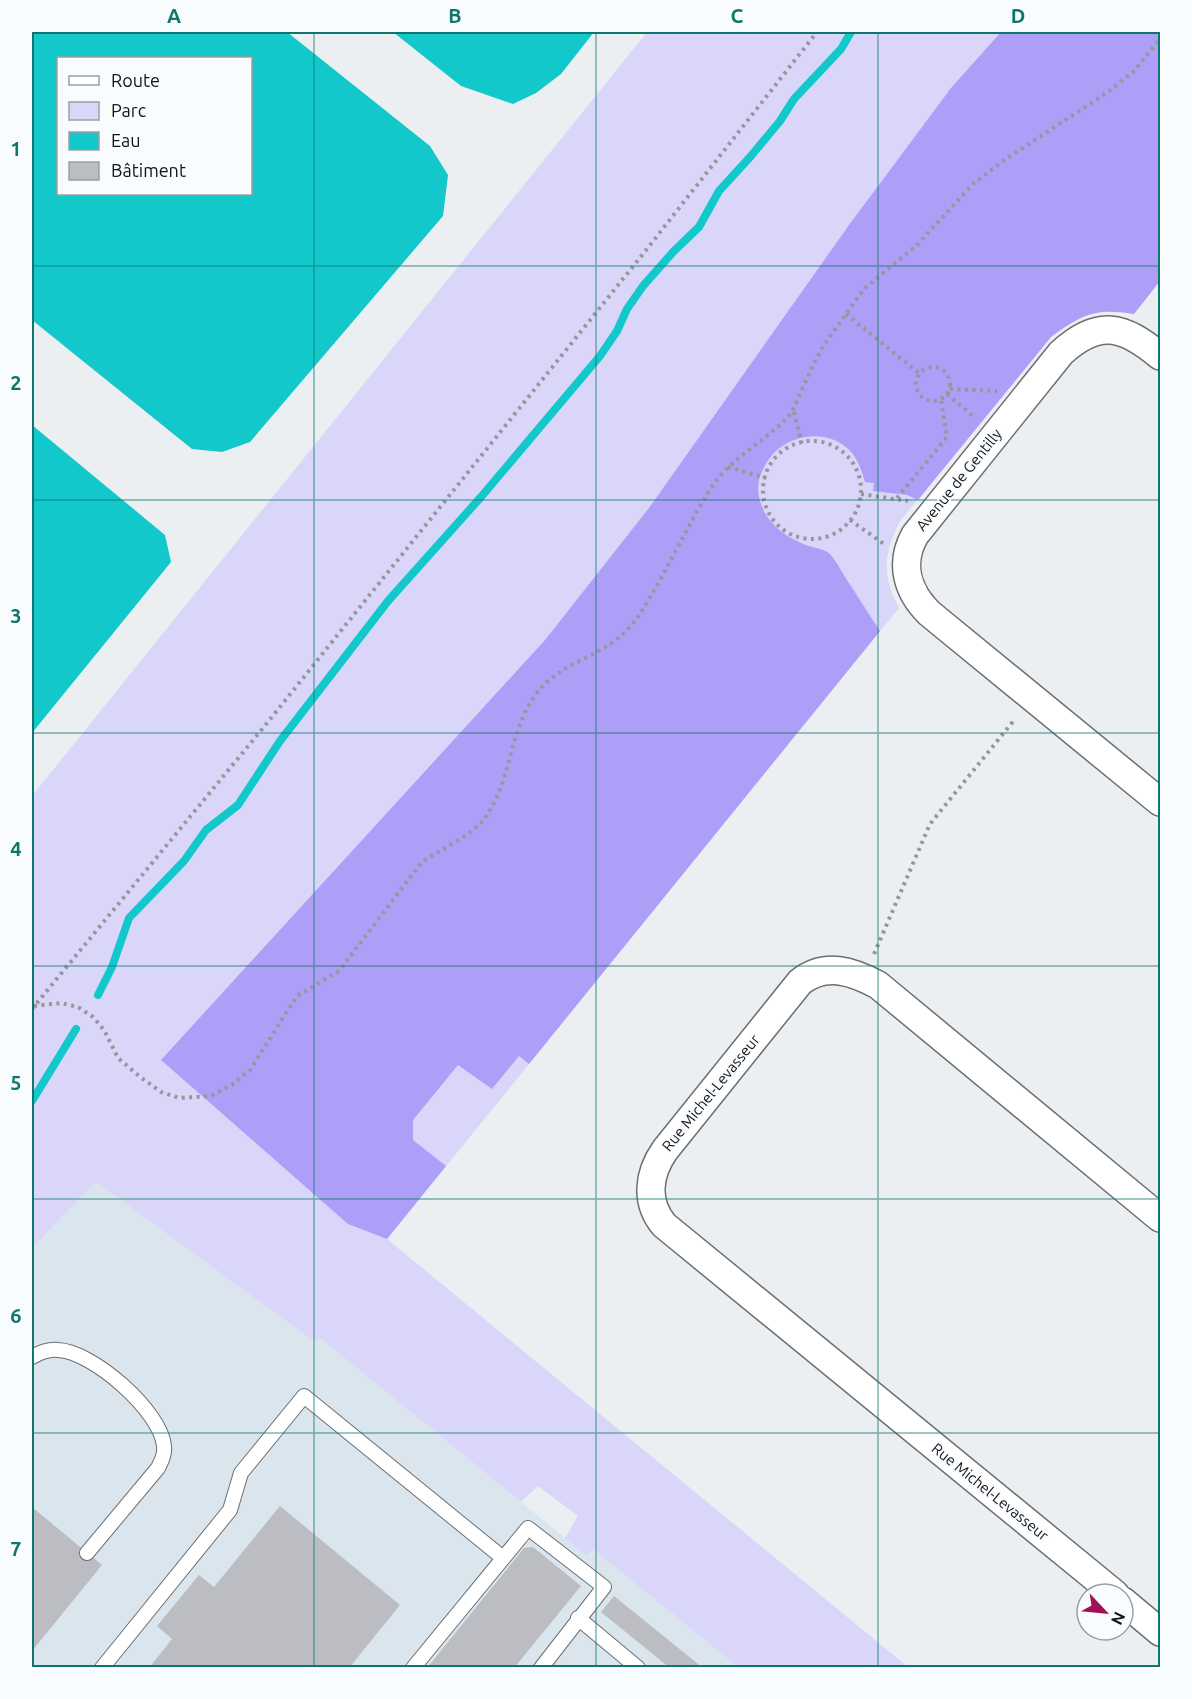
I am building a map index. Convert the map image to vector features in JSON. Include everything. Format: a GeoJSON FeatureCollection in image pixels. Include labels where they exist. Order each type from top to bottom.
{"type":"FeatureCollection","features":[{"type":"Feature","properties":{"kind":"street","name":"Avenue de Gentilly"},"geometry":{"type":"LineString","coordinates":[[1161,356],[1138,339],[1118,330],[1085,335],[1073,342],[1061,353],[915,535],[909,545],[906,567],[913,593],[929,613],[1161,802]]}},
{"type":"Feature","properties":{"kind":"street","name":"Rue Michel-Levasseur"},"geometry":{"type":"LineString","coordinates":[[1099,1582],[664,1225],[656,1216],[652,1204],[651,1180],[658,1160],[665,1150],[800,982],[809,975],[819,972],[842,970],[854,973],[878,985],[1161,1218]]}},
{"type":"Feature","properties":{"kind":"street"},"geometry":{"type":"LineString","coordinates":[[1135,1611],[1161,1632]]}},
{"type":"Feature","properties":{"kind":"lane"},"geometry":{"type":"LineString","coordinates":[[32,1357],[41,1352],[58,1350],[76,1353],[111,1374],[137,1400],[154,1423],[164,1443],[164,1456],[158,1468],[87,1553]]}},
{"type":"Feature","properties":{"kind":"lane"},"geometry":{"type":"LineString","coordinates":[[102,1668],[230,1510],[241,1473],[304,1396],[503,1558]]}},
{"type":"Feature","properties":{"kind":"lane"},"geometry":{"type":"LineString","coordinates":[[413,1668],[528,1528],[604,1587],[541,1668]]}},
{"type":"Feature","properties":{"kind":"lane"},"geometry":{"type":"LineString","coordinates":[[578,1618],[638,1668]]}},
{"type":"Feature","properties":{"kind":"path"},"geometry":{"type":"LineString","coordinates":[[33,1008],[643,255],[817,32]]}},
{"type":"Feature","properties":{"kind":"path"},"geometry":{"type":"LineString","coordinates":[[33,1008],[61,1004],[78,1007],[93,1017],[104,1030],[118,1058],[161,1092],[179,1098],[211,1096],[233,1084],[250,1070],[297,996],[339,970],[421,863],[483,822],[501,790],[511,747],[523,714],[534,697],[545,682],[625,632],[642,610],[713,486],[728,467],[779,427],[794,410],[812,366],[864,289],[917,245],[973,184],[1003,161],[1108,92],[1134,70],[1161,39]]}},
{"type":"Feature","properties":{"kind":"path"},"geometry":{"type":"LineString","coordinates":[[846,314],[920,374]]}},
{"type":"Feature","properties":{"kind":"path"},"geometry":{"type":"LineString","coordinates":[[929,367],[940,368],[948,376],[950,389],[947,394],[941,400],[929,401],[919,395],[916,384],[920,374],[929,367]]}},
{"type":"Feature","properties":{"kind":"path"},"geometry":{"type":"LineString","coordinates":[[950,389],[993,390],[1004,393]]}},
{"type":"Feature","properties":{"kind":"path"},"geometry":{"type":"LineString","coordinates":[[947,394],[981,422]]}},
{"type":"Feature","properties":{"kind":"path"},"geometry":{"type":"LineString","coordinates":[[897,498],[947,437],[941,400]]}},
{"type":"Feature","properties":{"kind":"path"},"geometry":{"type":"LineString","coordinates":[[794,410],[802,443]]}},
{"type":"Feature","properties":{"kind":"path"},"geometry":{"type":"LineString","coordinates":[[809,441],[826,443],[841,450],[853,462],[860,478],[861,494],[857,509],[850,520],[837,532],[822,538],[807,539],[792,535],[779,527],[770,514],[765,500],[764,484],[768,468],[779,455],[793,445],[802,443],[809,441]]}},
{"type":"Feature","properties":{"kind":"path"},"geometry":{"type":"LineString","coordinates":[[728,467],[766,478]]}},
{"type":"Feature","properties":{"kind":"path"},"geometry":{"type":"LineString","coordinates":[[861,494],[897,498],[915,503]]}},
{"type":"Feature","properties":{"kind":"path"},"geometry":{"type":"LineString","coordinates":[[850,520],[888,547]]}},
{"type":"Feature","properties":{"kind":"path"},"geometry":{"type":"LineString","coordinates":[[873,958],[935,815],[1021,712]]}},
{"type":"Feature","properties":{"kind":"shaded area"},"geometry":{"type":"Polygon","coordinates":[[[1001,32],[1160,32],[1160,281],[1134,314],[1109,312],[1090,315],[1072,323],[1051,337],[918,500],[907,495],[873,491],[874,483],[865,482],[852,453],[832,439],[809,436],[797,439],[786,443],[769,459],[761,473],[758,489],[768,518],[790,538],[830,554],[880,631],[529,1064],[519,1056],[492,1089],[458,1065],[413,1120],[413,1140],[446,1166],[387,1239],[348,1224],[161,1060],[545,640],[649,508],[849,225],[951,88],[1001,32]]]}},
{"type":"Feature","properties":{"kind":"shaded area"},"geometry":{"type":"Polygon","coordinates":[[[96,1182],[315,1342],[320,1338],[587,1556],[592,1548],[738,1667],[32,1667],[32,1248],[96,1182]]]}},
{"type":"Feature","properties":{"kind":"green space"},"geometry":{"type":"Polygon","coordinates":[[[647,32],[1160,32],[1160,281],[1134,314],[1109,312],[1090,315],[1072,323],[1051,337],[900,521],[891,544],[887,564],[889,585],[899,608],[387,1239],[908,1667],[738,1667],[593,1549],[587,1556],[565,1538],[578,1516],[538,1486],[521,1502],[320,1338],[315,1342],[96,1182],[32,1248],[32,796],[647,32]]]}},
{"type":"Feature","properties":{"kind":"water"},"geometry":{"type":"Polygon","coordinates":[[[32,32],[287,32],[430,146],[448,175],[443,216],[250,442],[222,452],[192,449],[32,320],[32,32]]]}},
{"type":"Feature","properties":{"kind":"water"},"geometry":{"type":"Polygon","coordinates":[[[393,32],[594,32],[561,74],[536,93],[513,104],[461,86],[393,32]]]}},
{"type":"Feature","properties":{"kind":"water"},"geometry":{"type":"Polygon","coordinates":[[[32,425],[165,535],[171,562],[32,733],[32,425]]]}},
{"type":"Feature","properties":{"kind":"building"},"geometry":{"type":"Polygon","coordinates":[[[280,1506],[400,1605],[349,1668],[149,1668],[172,1639],[157,1626],[199,1575],[214,1587],[280,1506]]]}},
{"type":"Feature","properties":{"kind":"building"},"geometry":{"type":"Polygon","coordinates":[[[32,1507],[102,1565],[32,1651],[32,1507]]]}},
{"type":"Feature","properties":{"kind":"building"},"geometry":{"type":"Polygon","coordinates":[[[533,1547],[581,1586],[514,1668],[427,1668],[524,1548],[533,1547]]]}},
{"type":"Feature","properties":{"kind":"building"},"geometry":{"type":"Polygon","coordinates":[[[614,1596],[703,1668],[670,1668],[601,1612],[614,1596]]]}},
{"type":"Feature","properties":{"kind":"waterway"},"geometry":{"type":"LineString","coordinates":[[98,995],[112,967],[129,918],[184,861],[206,830],[238,805],[280,741],[388,601],[481,497],[600,356],[643,286],[699,227],[719,191],[780,121],[794,99],[841,49],[851,32]]}},
{"type":"Feature","properties":{"kind":"waterway"},"geometry":{"type":"LineString","coordinates":[[32,1101],[76,1029]]}}]}
